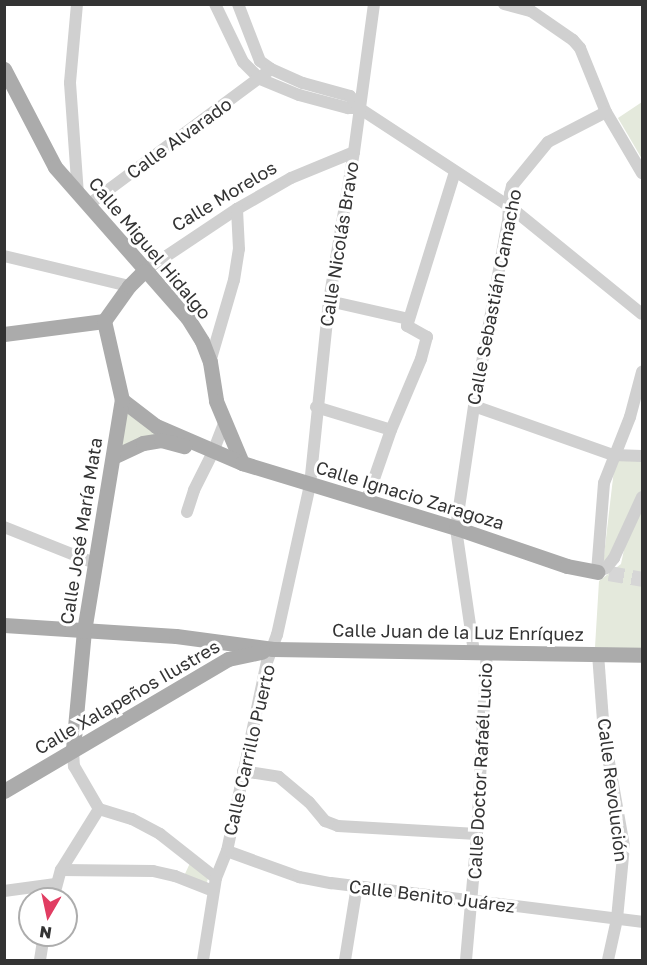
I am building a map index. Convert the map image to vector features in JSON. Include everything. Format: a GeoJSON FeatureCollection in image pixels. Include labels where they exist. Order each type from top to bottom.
{"type":"FeatureCollection","features":[{"type":"Feature","properties":{"kind":"main road","name":"Calle Miguel Hidalgo"},"geometry":{"type":"LineString","coordinates":[[4,69],[56,167],[144,271],[187,317],[202,341],[210,362],[216,401],[242,463]]}},
{"type":"Feature","properties":{"kind":"main road","name":"Calle Morelos"},"geometry":{"type":"LineString","coordinates":[[104,321],[129,286],[144,271]]}},
{"type":"Feature","properties":{"kind":"main road"},"geometry":{"type":"LineString","coordinates":[[4,334],[104,321]]}},
{"type":"Feature","properties":{"kind":"main road","name":"Calle José María Mata"},"geometry":{"type":"LineString","coordinates":[[73,749],[84,631],[97,564],[122,400],[104,321]]}},
{"type":"Feature","properties":{"kind":"main road","name":"Calle Ignacio Zaragoza"},"geometry":{"type":"LineString","coordinates":[[122,400],[137,414],[156,426],[242,463],[456,528],[567,566],[604,571]]}},
{"type":"Feature","properties":{"kind":"main road","name":"Calle Ignacio Zaragoza"},"geometry":{"type":"LineString","coordinates":[[113,457],[143,443],[161,440],[213,452]]}},
{"type":"Feature","properties":{"kind":"main road"},"geometry":{"type":"LineString","coordinates":[[4,625],[176,636],[273,649]]}},
{"type":"Feature","properties":{"kind":"main road","name":"Calle Juan de la Luz Enríquez"},"geometry":{"type":"LineString","coordinates":[[273,649],[642,655]]}},
{"type":"Feature","properties":{"kind":"main road","name":"Calle Xalapeños Ilustres"},"geometry":{"type":"LineString","coordinates":[[4,791],[228,659],[273,649]]}},
{"type":"Feature","properties":{"kind":"street"},"geometry":{"type":"LineString","coordinates":[[77,4],[70,82],[83,199]]}},
{"type":"Feature","properties":{"kind":"street"},"geometry":{"type":"LineString","coordinates":[[215,4],[243,62],[260,79],[299,95],[348,108],[359,108]]}},
{"type":"Feature","properties":{"kind":"street"},"geometry":{"type":"LineString","coordinates":[[238,4],[260,61],[271,69],[303,83],[350,96],[359,108],[509,206],[642,314]]}},
{"type":"Feature","properties":{"kind":"street","name":"Calle Nicolás Bravo"},"geometry":{"type":"LineString","coordinates":[[310,485],[316,407],[329,301],[354,152],[374,4]]}},
{"type":"Feature","properties":{"kind":"street"},"geometry":{"type":"LineString","coordinates":[[504,4],[531,11],[573,40],[580,48],[606,112],[642,173]]}},
{"type":"Feature","properties":{"kind":"street","name":"Calle Alvarado"},"geometry":{"type":"LineString","coordinates":[[83,199],[260,79],[271,69]]}},
{"type":"Feature","properties":{"kind":"street","name":"Calle Sebastián Camacho"},"geometry":{"type":"LineString","coordinates":[[481,652],[456,528],[474,406],[512,186],[538,151],[548,142],[606,112]]}},
{"type":"Feature","properties":{"kind":"street","name":"Calle Morelos"},"geometry":{"type":"LineString","coordinates":[[144,271],[237,209],[291,178],[354,152]]}},
{"type":"Feature","properties":{"kind":"street"},"geometry":{"type":"LineString","coordinates":[[366,502],[391,430],[421,359],[427,337],[408,328],[408,319],[455,172]]}},
{"type":"Feature","properties":{"kind":"street"},"geometry":{"type":"LineString","coordinates":[[210,362],[234,280],[238,249],[237,209]]}},
{"type":"Feature","properties":{"kind":"street"},"geometry":{"type":"LineString","coordinates":[[4,256],[129,286]]}},
{"type":"Feature","properties":{"kind":"street"},"geometry":{"type":"LineString","coordinates":[[329,301],[408,319]]}},
{"type":"Feature","properties":{"kind":"street"},"geometry":{"type":"LineString","coordinates":[[604,571],[604,483],[613,455],[630,417],[642,372]]}},
{"type":"Feature","properties":{"kind":"street"},"geometry":{"type":"LineString","coordinates":[[474,406],[613,455],[642,456]]}},
{"type":"Feature","properties":{"kind":"street"},"geometry":{"type":"LineString","coordinates":[[316,407],[391,430]]}},
{"type":"Feature","properties":{"kind":"street"},"geometry":{"type":"LineString","coordinates":[[187,513],[197,482],[213,452],[224,423]]}},
{"type":"Feature","properties":{"kind":"street","name":"Calle Carrillo Puerto"},"geometry":{"type":"LineString","coordinates":[[205,960],[213,891],[227,851],[267,662],[273,649],[310,485]]}},
{"type":"Feature","properties":{"kind":"street"},"geometry":{"type":"LineString","coordinates":[[604,571],[614,558],[642,497]]}},
{"type":"Feature","properties":{"kind":"street"},"geometry":{"type":"LineString","coordinates":[[4,527],[97,564]]}},
{"type":"Feature","properties":{"kind":"street","name":"Calle Doctor Rafaél Lucio"},"geometry":{"type":"LineString","coordinates":[[466,960],[477,834],[481,652]]}},
{"type":"Feature","properties":{"kind":"street","name":"Calle Revolución"},"geometry":{"type":"LineString","coordinates":[[598,654],[604,734],[624,846],[617,919],[608,960]]}},
{"type":"Feature","properties":{"kind":"street"},"geometry":{"type":"LineString","coordinates":[[73,749],[74,766],[99,809],[132,819],[160,834],[216,878]]}},
{"type":"Feature","properties":{"kind":"street"},"geometry":{"type":"LineString","coordinates":[[243,771],[279,777],[309,802],[325,821],[338,826],[477,834]]}},
{"type":"Feature","properties":{"kind":"street"},"geometry":{"type":"LineString","coordinates":[[55,887],[61,870],[99,809]]}},
{"type":"Feature","properties":{"kind":"street","name":"Calle Benito Juárez"},"geometry":{"type":"LineString","coordinates":[[227,851],[298,877],[642,922]]}},
{"type":"Feature","properties":{"kind":"street"},"geometry":{"type":"LineString","coordinates":[[61,870],[153,871],[175,876],[213,891]]}},
{"type":"Feature","properties":{"kind":"street"},"geometry":{"type":"LineString","coordinates":[[4,891],[56,884]]}},
{"type":"Feature","properties":{"kind":"street"},"geometry":{"type":"LineString","coordinates":[[345,960],[357,886]]}},
{"type":"Feature","properties":{"kind":"shaded area"},"geometry":{"type":"Polygon","coordinates":[[[642,102],[642,159],[618,118],[642,102]]]}},
{"type":"Feature","properties":{"kind":"shaded area"},"geometry":{"type":"Polygon","coordinates":[[[128,410],[163,434],[120,447],[128,410]]]}},
{"type":"Feature","properties":{"kind":"shaded area"},"geometry":{"type":"Polygon","coordinates":[[[615,461],[642,461],[642,494],[615,553],[603,564],[615,461]]]}},
{"type":"Feature","properties":{"kind":"shaded area"},"geometry":{"type":"Polygon","coordinates":[[[642,502],[642,651],[595,647],[599,581],[621,564],[625,545],[642,502]]]}},
{"type":"Feature","properties":{"kind":"shaded area"},"geometry":{"type":"Polygon","coordinates":[[[190,863],[208,878],[206,886],[184,876],[190,863]]]}},
{"type":"Feature","properties":{"kind":"tunnel"},"geometry":{"type":"LineString","coordinates":[[609,573],[642,579]]}}]}
